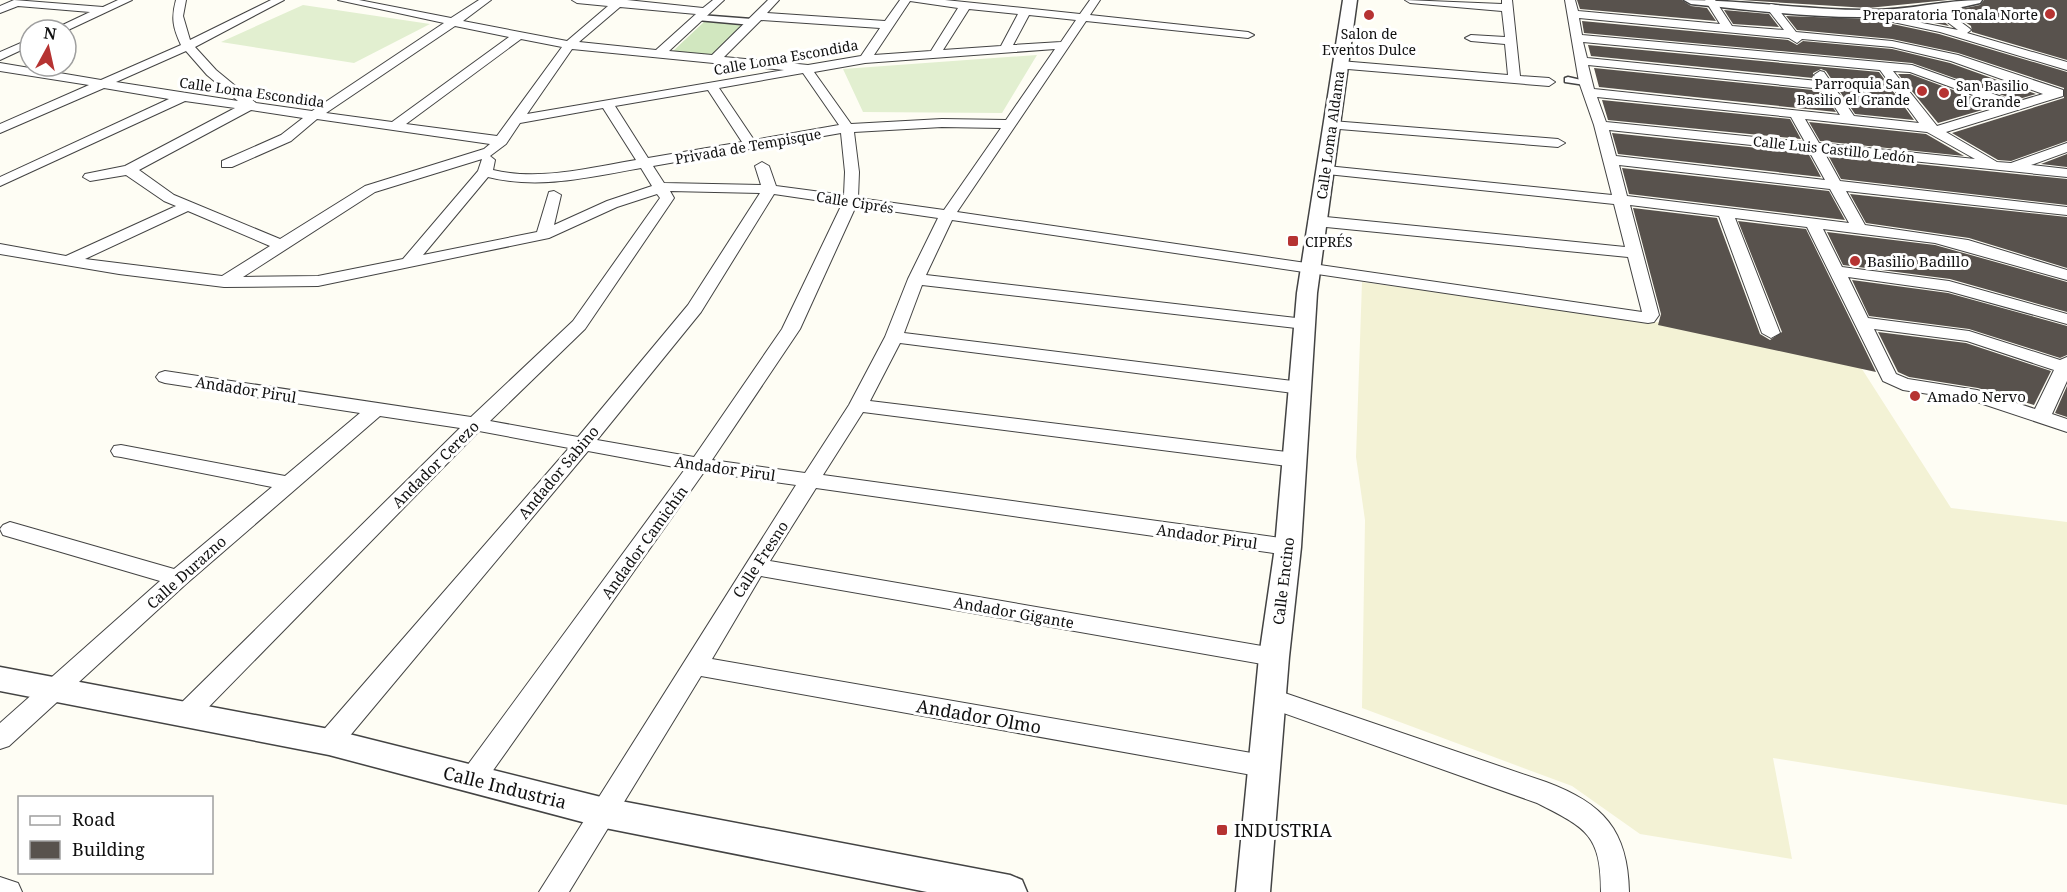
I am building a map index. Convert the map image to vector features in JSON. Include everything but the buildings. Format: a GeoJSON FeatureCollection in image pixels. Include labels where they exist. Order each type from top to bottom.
{"type":"FeatureCollection","features":[{"type":"Feature","properties":{"kind":"street"},"geometry":{"type":"LineString","coordinates":[[78,21],[127,0]]}},
{"type":"Feature","properties":{"kind":"street"},"geometry":{"type":"LineString","coordinates":[[90,177],[129,170],[251,105],[186,47],[175,16],[180,0]]}},
{"type":"Feature","properties":{"kind":"street"},"geometry":{"type":"LineString","coordinates":[[0,129],[186,47],[279,0]]}},
{"type":"Feature","properties":{"kind":"street"},"geometry":{"type":"LineString","coordinates":[[343,0],[569,45],[805,68],[847,128],[852,172],[851,201]]}},
{"type":"Feature","properties":{"kind":"street"},"geometry":{"type":"LineString","coordinates":[[227,164],[286,138],[313,116],[486,0]]}},
{"type":"Feature","properties":{"kind":"street"},"geometry":{"type":"LineString","coordinates":[[577,0],[620,2],[703,15],[888,25]]}},
{"type":"Feature","properties":{"kind":"street"},"geometry":{"type":"LineString","coordinates":[[660,53],[719,0]]}},
{"type":"Feature","properties":{"kind":"street"},"geometry":{"type":"LineString","coordinates":[[716,58],[774,0]]}},
{"type":"Feature","properties":{"kind":"street"},"geometry":{"type":"LineString","coordinates":[[865,59],[905,0]]}},
{"type":"Feature","properties":{"kind":"street"},"geometry":{"type":"LineString","coordinates":[[914,0],[1084,20],[1248,35]]}},
{"type":"Feature","properties":{"kind":"street","name":"Calle Fresno"},"geometry":{"type":"LineString","coordinates":[[553,892],[605,813],[694,665],[858,405],[894,337],[916,279],[947,216],[1084,20],[1095,0]]}},
{"type":"Feature","properties":{"kind":"street","name":"Calle Loma Aldama"},"geometry":{"type":"LineString","coordinates":[[1310,269],[1316,222],[1327,170],[1350,0]]}},
{"type":"Feature","properties":{"kind":"street"},"geometry":{"type":"LineString","coordinates":[[1410,0],[1507,4],[1514,78]]}},
{"type":"Feature","properties":{"kind":"street"},"geometry":{"type":"LineString","coordinates":[[1690,0],[1866,15],[1942,29],[2067,66]]}},
{"type":"Feature","properties":{"kind":"street"},"geometry":{"type":"LineString","coordinates":[[1935,0],[1953,7]]}},
{"type":"Feature","properties":{"kind":"street"},"geometry":{"type":"LineString","coordinates":[[1866,15],[1914,14],[1953,7],[1975,0]]}},
{"type":"Feature","properties":{"kind":"street"},"geometry":{"type":"LineString","coordinates":[[0,10],[20,1],[104,10]]}},
{"type":"Feature","properties":{"kind":"street"},"geometry":{"type":"LineString","coordinates":[[1710,1],[1728,28]]}},
{"type":"Feature","properties":{"kind":"street"},"geometry":{"type":"LineString","coordinates":[[225,282],[370,189],[489,152],[501,141],[569,45],[620,2]]}},
{"type":"Feature","properties":{"kind":"street"},"geometry":{"type":"LineString","coordinates":[[935,54],[965,6]]}},
{"type":"Feature","properties":{"kind":"street"},"geometry":{"type":"LineString","coordinates":[[1316,222],[1635,253],[1601,125],[1580,61],[1579,38],[1571,7],[1728,28],[1864,40],[1923,50],[2061,92]]}},
{"type":"Feature","properties":{"kind":"street"},"geometry":{"type":"LineString","coordinates":[[1771,7],[1793,33],[1850,120]]}},
{"type":"Feature","properties":{"kind":"street"},"geometry":{"type":"LineString","coordinates":[[1953,7],[1944,15],[1951,22],[2004,46]]}},
{"type":"Feature","properties":{"kind":"street"},"geometry":{"type":"LineString","coordinates":[[1005,50],[1025,12]]}},
{"type":"Feature","properties":{"kind":"street"},"geometry":{"type":"LineString","coordinates":[[393,127],[519,35]]}},
{"type":"Feature","properties":{"kind":"street"},"geometry":{"type":"LineString","coordinates":[[1471,38],[1511,41]]}},
{"type":"Feature","properties":{"kind":"street"},"geometry":{"type":"LineString","coordinates":[[1579,38],[1883,66],[1921,72],[2018,107]]}},
{"type":"Feature","properties":{"kind":"street","name":"Calle Loma Escondida"},"geometry":{"type":"LineString","coordinates":[[515,120],[865,59],[1065,45]]}},
{"type":"Feature","properties":{"kind":"street"},"geometry":{"type":"LineString","coordinates":[[0,56],[18,48]]}},
{"type":"Feature","properties":{"kind":"street"},"geometry":{"type":"LineString","coordinates":[[1580,61],[1827,86]]}},
{"type":"Feature","properties":{"kind":"street"},"geometry":{"type":"LineString","coordinates":[[1340,65],[1549,82]]}},
{"type":"Feature","properties":{"kind":"street"},"geometry":{"type":"LineString","coordinates":[[1883,66],[1933,130]]}},
{"type":"Feature","properties":{"kind":"street","name":"Calle Loma Escondida"},"geometry":{"type":"LineString","coordinates":[[0,67],[183,97],[501,141]]}},
{"type":"Feature","properties":{"kind":"street"},"geometry":{"type":"LineString","coordinates":[[1748,78],[1763,111]]}},
{"type":"Feature","properties":{"kind":"street"},"geometry":{"type":"LineString","coordinates":[[1568,80],[1587,87],[1763,111],[1933,130],[2004,167],[2067,147]]}},
{"type":"Feature","properties":{"kind":"street"},"geometry":{"type":"LineString","coordinates":[[711,85],[751,146]]}},
{"type":"Feature","properties":{"kind":"street"},"geometry":{"type":"LineString","coordinates":[[1933,130],[2018,107],[2061,92]]}},
{"type":"Feature","properties":{"kind":"street"},"geometry":{"type":"LineString","coordinates":[[0,182],[183,97]]}},
{"type":"Feature","properties":{"kind":"street"},"geometry":{"type":"LineString","coordinates":[[607,104],[644,165],[664,192]]}},
{"type":"Feature","properties":{"kind":"street"},"geometry":{"type":"LineString","coordinates":[[1796,114],[1858,228]]}},
{"type":"Feature","properties":{"kind":"street","name":"Privada de Tempisque"},"geometry":{"type":"LineString","coordinates":[[485,172],[514,179],[558,178],[644,165],[847,128],[942,123],[1012,124]]}},
{"type":"Feature","properties":{"kind":"street"},"geometry":{"type":"LineString","coordinates":[[1332,125],[1558,143]]}},
{"type":"Feature","properties":{"kind":"street","name":"Calle Luis Castillo Ledón"},"geometry":{"type":"LineString","coordinates":[[1601,125],[2062,173]]}},
{"type":"Feature","properties":{"kind":"street"},"geometry":{"type":"LineString","coordinates":[[409,262],[485,172],[489,152]]}},
{"type":"Feature","properties":{"kind":"street"},"geometry":{"type":"LineString","coordinates":[[1611,160],[2067,211]]}},
{"type":"Feature","properties":{"kind":"street"},"geometry":{"type":"LineString","coordinates":[[762,166],[770,189]]}},
{"type":"Feature","properties":{"kind":"street"},"geometry":{"type":"LineString","coordinates":[[129,170],[169,198],[280,245]]}},
{"type":"Feature","properties":{"kind":"street"},"geometry":{"type":"LineString","coordinates":[[1327,170],[1621,200],[1935,238],[1968,245],[2067,275]]}},
{"type":"Feature","properties":{"kind":"street"},"geometry":{"type":"LineString","coordinates":[[2062,173],[2067,184]]}},
{"type":"Feature","properties":{"kind":"street","name":"Calle Ciprés"},"geometry":{"type":"LineString","coordinates":[[0,249],[67,261],[225,282],[318,281],[544,235],[612,204],[664,192],[770,189],[1648,318],[1651,315],[1635,253]]}},
{"type":"Feature","properties":{"kind":"street","name":"Andador Sabino"},"geometry":{"type":"LineString","coordinates":[[329,742],[582,445],[695,308],[770,189]]}},
{"type":"Feature","properties":{"kind":"street","name":"Andador Cerezo"},"geometry":{"type":"LineString","coordinates":[[184,716],[475,424],[579,325],[664,192]]}},
{"type":"Feature","properties":{"kind":"street"},"geometry":{"type":"LineString","coordinates":[[544,235],[554,195]]}},
{"type":"Feature","properties":{"kind":"street","name":"Andador Camichín"},"geometry":{"type":"LineString","coordinates":[[473,778],[699,465],[792,329],[851,201]]}},
{"type":"Feature","properties":{"kind":"street"},"geometry":{"type":"LineString","coordinates":[[67,261],[188,206]]}},
{"type":"Feature","properties":{"kind":"street"},"geometry":{"type":"LineString","coordinates":[[1725,213],[1771,333]]}},
{"type":"Feature","properties":{"kind":"street"},"geometry":{"type":"LineString","coordinates":[[1813,224],[1889,377],[1895,381],[1977,396],[2067,426]]}},
{"type":"Feature","properties":{"kind":"street","name":"Calle Encino"},"geometry":{"type":"LineString","coordinates":[[1253,892],[1274,657],[1288,547],[1310,269]]}},
{"type":"Feature","properties":{"kind":"street"},"geometry":{"type":"LineString","coordinates":[[1836,271],[1949,286],[2067,320]]}},
{"type":"Feature","properties":{"kind":"street"},"geometry":{"type":"LineString","coordinates":[[916,279],[1305,324]]}},
{"type":"Feature","properties":{"kind":"street"},"geometry":{"type":"LineString","coordinates":[[1861,322],[1969,336],[2066,366],[2041,417]]}},
{"type":"Feature","properties":{"kind":"street"},"geometry":{"type":"LineString","coordinates":[[894,337],[1301,388]]}},
{"type":"Feature","properties":{"kind":"street","name":"Andador Pirul"},"geometry":{"type":"LineString","coordinates":[[165,377],[475,424],[699,465],[1288,547]]}},
{"type":"Feature","properties":{"kind":"street"},"geometry":{"type":"LineString","coordinates":[[858,405],[1295,460]]}},
{"type":"Feature","properties":{"kind":"street","name":"Calle Durazno"},"geometry":{"type":"LineString","coordinates":[[0,738],[178,578],[375,410]]}},
{"type":"Feature","properties":{"kind":"street"},"geometry":{"type":"LineString","coordinates":[[121,451],[288,483]]}},
{"type":"Feature","properties":{"kind":"street"},"geometry":{"type":"LineString","coordinates":[[10,530],[178,578]]}},
{"type":"Feature","properties":{"kind":"street","name":"Andador Gigante"},"geometry":{"type":"LineString","coordinates":[[755,567],[1274,657]]}},
{"type":"Feature","properties":{"kind":"street","name":"Andador Olmo"},"geometry":{"type":"LineString","coordinates":[[694,665],[1263,766]]}},
{"type":"Feature","properties":{"kind":"street","name":"Calle Industria"},"geometry":{"type":"LineString","coordinates":[[0,680],[329,742],[605,813],[1010,892]]}},
{"type":"Feature","properties":{"kind":"street"},"geometry":{"type":"LineString","coordinates":[[1270,698],[1546,794],[1596,822],[1610,845],[1616,869],[1615,892]]}},
{"type":"Feature","properties":{"kind":"street"},"geometry":{"type":"LineString","coordinates":[[0,890],[8,892]]}},
{"type":"Feature","properties":{"kind":"green space"},"geometry":{"type":"Polygon","coordinates":[[[303,5],[430,24],[354,63],[221,42],[303,5]]]}},
{"type":"Feature","properties":{"kind":"green space"},"geometry":{"type":"Polygon","coordinates":[[[706,20],[748,22],[716,56],[672,52],[706,20]]]}},
{"type":"Feature","properties":{"kind":"green space"},"geometry":{"type":"Polygon","coordinates":[[[1037,55],[1002,113],[863,112],[843,69],[1037,55]]]}},
{"type":"Feature","properties":{"kind":"green space"},"geometry":{"type":"Polygon","coordinates":[[[1362,282],[1677,325],[1853,355],[1951,508],[2067,522],[2067,805],[1773,758],[1792,859],[1640,834],[1572,786],[1362,708],[1365,520],[1356,457],[1362,282]]]}},
{"type":"Feature","properties":{"kind":"place","name":"Preparatoria Tonala Norte"},"geometry":{"type":"Point","coordinates":[2050,14]}},
{"type":"Feature","properties":{"kind":"place","name":"Salon de Eventos Dulce"},"geometry":{"type":"Point","coordinates":[1369,15]}},
{"type":"Feature","properties":{"kind":"place","name":"Parroquia San Basilio el Grande"},"geometry":{"type":"Point","coordinates":[1922,91]}},
{"type":"Feature","properties":{"kind":"place","name":"San Basilio el Grande"},"geometry":{"type":"Point","coordinates":[1944,93]}},
{"type":"Feature","properties":{"kind":"place","name":"CIPRÉS"},"geometry":{"type":"Point","coordinates":[1293,241]}},
{"type":"Feature","properties":{"kind":"place","name":"Basilio Badillo"},"geometry":{"type":"Point","coordinates":[1855,261]}},
{"type":"Feature","properties":{"kind":"place","name":"Amado Nervo"},"geometry":{"type":"Point","coordinates":[1915,396]}},
{"type":"Feature","properties":{"kind":"place","name":"INDUSTRIA"},"geometry":{"type":"Point","coordinates":[1222,830]}}]}
